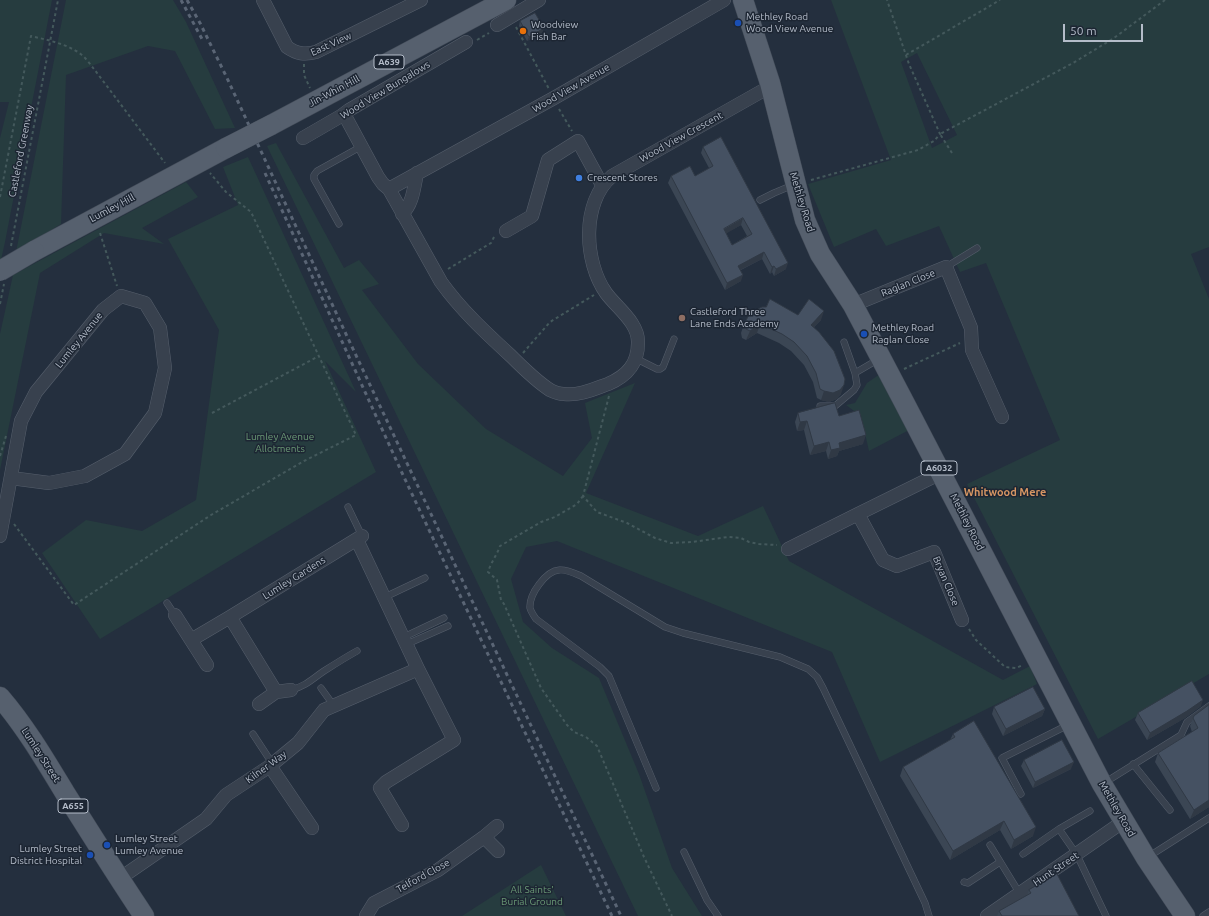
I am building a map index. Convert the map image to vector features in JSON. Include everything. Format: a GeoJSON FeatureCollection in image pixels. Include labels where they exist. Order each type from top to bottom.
{"type":"FeatureCollection","features":[{"type":"Feature","properties":{"kind":"main road","name":"Methley Road"},"geometry":{"type":"LineString","coordinates":[[743,0],[771,86],[805,220],[820,254],[853,305],[1102,784],[1146,858],[1185,916]]}},
{"type":"Feature","properties":{"kind":"main road","name":"Jin-Whin Hill"},"geometry":{"type":"LineString","coordinates":[[226,148],[316,101],[508,9]]}},
{"type":"Feature","properties":{"kind":"main road","name":"Lumley Hill"},"geometry":{"type":"LineString","coordinates":[[2,276],[34,251],[226,148]]}},
{"type":"Feature","properties":{"kind":"main road","name":"Lumley Street"},"geometry":{"type":"LineString","coordinates":[[0,697],[14,713],[39,751],[119,879],[144,916]]}},
{"type":"Feature","properties":{"kind":"street","name":"East View"},"geometry":{"type":"LineString","coordinates":[[263,0],[287,47],[292,51],[304,55],[316,52],[421,0]]}},
{"type":"Feature","properties":{"kind":"street"},"geometry":{"type":"LineString","coordinates":[[497,26],[508,9],[539,0]]}},
{"type":"Feature","properties":{"kind":"street","name":"Wood View Avenue"},"geometry":{"type":"LineString","coordinates":[[389,189],[554,98],[724,0]]}},
{"type":"Feature","properties":{"kind":"street","name":"Wood View Bungalows"},"geometry":{"type":"LineString","coordinates":[[303,138],[466,42]]}},
{"type":"Feature","properties":{"kind":"street","name":"Wood View Crescent"},"geometry":{"type":"LineString","coordinates":[[602,185],[612,176],[771,86]]}},
{"type":"Feature","properties":{"kind":"street"},"geometry":{"type":"LineString","coordinates":[[344,114],[383,184],[389,189],[446,290],[477,324],[516,361],[551,391],[564,394],[581,393],[613,382],[629,370],[635,358],[638,343],[635,330],[604,289],[591,257],[589,239],[592,211],[602,185],[578,141],[548,160],[532,216],[506,231]]}},
{"type":"Feature","properties":{"kind":"street"},"geometry":{"type":"LineString","coordinates":[[402,214],[411,202],[417,173]]}},
{"type":"Feature","properties":{"kind":"street","name":"Raglan Close"},"geometry":{"type":"LineString","coordinates":[[853,305],[946,267],[971,328],[972,350],[1002,417]]}},
{"type":"Feature","properties":{"kind":"street"},"geometry":{"type":"LineString","coordinates":[[11,478],[49,483],[85,476],[125,454],[155,413],[166,368],[160,328],[145,303],[121,296]]}},
{"type":"Feature","properties":{"kind":"street","name":"Lumley Avenue"},"geometry":{"type":"LineString","coordinates":[[0,536],[21,421],[36,392],[103,310],[121,296]]}},
{"type":"Feature","properties":{"kind":"street"},"geometry":{"type":"LineString","coordinates":[[788,549],[941,473]]}},
{"type":"Feature","properties":{"kind":"street","name":"Bryan Close"},"geometry":{"type":"LineString","coordinates":[[858,514],[883,560],[897,566],[934,552],[962,620]]}},
{"type":"Feature","properties":{"kind":"street"},"geometry":{"type":"LineString","coordinates":[[360,538],[418,669],[454,740],[386,782],[380,788],[402,825]]}},
{"type":"Feature","properties":{"kind":"street","name":"Lumley Gardens"},"geometry":{"type":"LineString","coordinates":[[191,640],[360,538]]}},
{"type":"Feature","properties":{"kind":"street"},"geometry":{"type":"LineString","coordinates":[[175,615],[207,665]]}},
{"type":"Feature","properties":{"kind":"street"},"geometry":{"type":"LineString","coordinates":[[230,617],[276,692]]}},
{"type":"Feature","properties":{"kind":"street","name":"Kilner Way"},"geometry":{"type":"LineString","coordinates":[[119,879],[206,819],[226,795],[271,764],[298,743],[324,710],[418,669]]}},
{"type":"Feature","properties":{"kind":"street"},"geometry":{"type":"LineString","coordinates":[[259,704],[276,692],[291,690]]}},
{"type":"Feature","properties":{"kind":"street"},"geometry":{"type":"LineString","coordinates":[[271,764],[312,828]]}},
{"type":"Feature","properties":{"kind":"street","name":"Hunt Street"},"geometry":{"type":"LineString","coordinates":[[987,916],[1124,821]]}},
{"type":"Feature","properties":{"kind":"street","name":"Telford Close"},"geometry":{"type":"LineString","coordinates":[[366,916],[374,903],[438,870],[497,826]]}},
{"type":"Feature","properties":{"kind":"street"},"geometry":{"type":"LineString","coordinates":[[484,837],[498,852]]}},
{"type":"Feature","properties":{"kind":"lane"},"geometry":{"type":"LineString","coordinates":[[339,224],[314,179],[314,175],[317,171],[362,146]]}},
{"type":"Feature","properties":{"kind":"lane"},"geometry":{"type":"LineString","coordinates":[[760,200],[774,192],[796,184]]}},
{"type":"Feature","properties":{"kind":"lane"},"geometry":{"type":"LineString","coordinates":[[946,267],[977,248]]}},
{"type":"Feature","properties":{"kind":"lane"},"geometry":{"type":"LineString","coordinates":[[635,358],[657,369],[660,369],[663,367],[674,339]]}},
{"type":"Feature","properties":{"kind":"lane"},"geometry":{"type":"LineString","coordinates":[[820,406],[835,406],[854,390],[857,384],[844,342]]}},
{"type":"Feature","properties":{"kind":"lane"},"geometry":{"type":"LineString","coordinates":[[855,374],[885,367]]}},
{"type":"Feature","properties":{"kind":"lane"},"geometry":{"type":"LineString","coordinates":[[348,506],[360,538]]}},
{"type":"Feature","properties":{"kind":"lane"},"geometry":{"type":"LineString","coordinates":[[656,788],[609,676],[600,667],[536,620],[530,608],[532,597],[539,584],[551,573],[559,570],[566,570],[581,576],[665,627],[683,633],[780,657],[808,669],[817,677],[925,903],[929,916]]}},
{"type":"Feature","properties":{"kind":"lane"},"geometry":{"type":"LineString","coordinates":[[385,597],[425,578]]}},
{"type":"Feature","properties":{"kind":"lane"},"geometry":{"type":"LineString","coordinates":[[167,603],[175,615]]}},
{"type":"Feature","properties":{"kind":"lane"},"geometry":{"type":"LineString","coordinates":[[406,640],[444,618]]}},
{"type":"Feature","properties":{"kind":"lane"},"geometry":{"type":"LineString","coordinates":[[406,640],[448,626]]}},
{"type":"Feature","properties":{"kind":"lane"},"geometry":{"type":"LineString","coordinates":[[291,690],[310,683],[322,672],[357,651]]}},
{"type":"Feature","properties":{"kind":"lane"},"geometry":{"type":"LineString","coordinates":[[321,688],[334,706]]}},
{"type":"Feature","properties":{"kind":"lane"},"geometry":{"type":"LineString","coordinates":[[1102,784],[1181,735],[1187,722],[1209,706]]}},
{"type":"Feature","properties":{"kind":"lane"},"geometry":{"type":"LineString","coordinates":[[1021,794],[1002,758],[1071,723]]}},
{"type":"Feature","properties":{"kind":"lane"},"geometry":{"type":"LineString","coordinates":[[253,734],[271,764]]}},
{"type":"Feature","properties":{"kind":"lane"},"geometry":{"type":"LineString","coordinates":[[1133,764],[1170,810]]}},
{"type":"Feature","properties":{"kind":"lane"},"geometry":{"type":"LineString","coordinates":[[1023,854],[1059,829],[1090,811]]}},
{"type":"Feature","properties":{"kind":"lane"},"geometry":{"type":"LineString","coordinates":[[1146,858],[1209,818]]}},
{"type":"Feature","properties":{"kind":"lane"},"geometry":{"type":"LineString","coordinates":[[1059,829],[1077,855],[1106,916]]}},
{"type":"Feature","properties":{"kind":"lane"},"geometry":{"type":"LineString","coordinates":[[990,846],[1020,894]]}},
{"type":"Feature","properties":{"kind":"lane"},"geometry":{"type":"LineString","coordinates":[[684,852],[707,900],[718,916]]}},
{"type":"Feature","properties":{"kind":"lane"},"geometry":{"type":"LineString","coordinates":[[964,882],[968,883],[1000,862]]}},
{"type":"Feature","properties":{"kind":"lane"},"geometry":{"type":"LineString","coordinates":[[1203,916],[1209,912]]}},
{"type":"Feature","properties":{"kind":"path","name":"Castleford Greenway"},"geometry":{"type":"LineString","coordinates":[[10,250],[58,0]]}},
{"type":"Feature","properties":{"kind":"path"},"geometry":{"type":"LineString","coordinates":[[888,0],[906,55],[940,134],[952,153]]}},
{"type":"Feature","properties":{"kind":"path"},"geometry":{"type":"LineString","coordinates":[[906,55],[1000,0]]}},
{"type":"Feature","properties":{"kind":"path"},"geometry":{"type":"LineString","coordinates":[[796,184],[918,150],[934,141],[940,134],[1073,63],[1114,38],[1165,0]]}},
{"type":"Feature","properties":{"kind":"path"},"geometry":{"type":"LineString","coordinates":[[508,9],[578,141]]}},
{"type":"Feature","properties":{"kind":"path"},"geometry":{"type":"LineString","coordinates":[[466,42],[470,43],[495,30],[497,26]]}},
{"type":"Feature","properties":{"kind":"path"},"geometry":{"type":"LineString","coordinates":[[0,197],[32,36],[50,40],[77,51],[84,57],[174,176]]}},
{"type":"Feature","properties":{"kind":"path"},"geometry":{"type":"LineString","coordinates":[[304,55],[304,75],[316,101]]}},
{"type":"Feature","properties":{"kind":"path"},"geometry":{"type":"LineString","coordinates":[[5,510],[74,605],[211,515],[304,461],[356,434],[251,212],[226,192],[199,162]]}},
{"type":"Feature","properties":{"kind":"path"},"geometry":{"type":"LineString","coordinates":[[95,218],[121,296]]}},
{"type":"Feature","properties":{"kind":"path"},"geometry":{"type":"LineString","coordinates":[[437,276],[491,243],[499,227],[502,226],[506,231]]}},
{"type":"Feature","properties":{"kind":"path"},"geometry":{"type":"LineString","coordinates":[[0,304],[2,276]]}},
{"type":"Feature","properties":{"kind":"path"},"geometry":{"type":"LineString","coordinates":[[516,361],[550,322],[604,289]]}},
{"type":"Feature","properties":{"kind":"path"},"geometry":{"type":"LineString","coordinates":[[885,367],[972,338]]}},
{"type":"Feature","properties":{"kind":"path"},"geometry":{"type":"LineString","coordinates":[[212,413],[319,356]]}},
{"type":"Feature","properties":{"kind":"path"},"geometry":{"type":"LineString","coordinates":[[613,382],[583,496],[577,504],[555,517],[540,522],[500,546],[498,554],[490,564],[488,572],[497,580],[501,600],[541,688],[567,725],[574,732],[586,737],[597,746],[672,916]]}},
{"type":"Feature","properties":{"kind":"path"},"geometry":{"type":"LineString","coordinates":[[583,496],[597,512],[627,523],[655,538],[671,543],[692,542],[728,537],[740,538],[759,544],[774,544],[788,549]]}},
{"type":"Feature","properties":{"kind":"path"},"geometry":{"type":"LineString","coordinates":[[962,620],[976,640],[1005,667],[1016,668],[1037,658]]}},
{"type":"Feature","properties":{"kind":"green space"},"geometry":{"type":"Polygon","coordinates":[[[0,0],[52,0],[0,261],[0,138],[9,102],[0,102],[0,0]]]}},
{"type":"Feature","properties":{"kind":"green space"},"geometry":{"type":"Polygon","coordinates":[[[66,0],[173,0],[186,22],[235,128],[215,129],[175,51],[148,46],[66,75],[61,224],[16,252],[66,0]]]}},
{"type":"Feature","properties":{"kind":"green space"},"geometry":{"type":"Polygon","coordinates":[[[831,0],[1209,0],[1209,247],[1191,254],[1209,299],[1209,674],[1098,739],[967,484],[1060,440],[986,263],[960,272],[939,226],[886,246],[876,229],[834,247],[808,184],[891,160],[831,0]],[[917,53],[901,62],[932,148],[957,135],[917,53]]]}},
{"type":"Feature","properties":{"kind":"green space"},"geometry":{"type":"Polygon","coordinates":[[[276,143],[344,268],[359,260],[379,284],[362,290],[418,364],[486,429],[563,476],[592,438],[585,403],[635,383],[586,493],[698,536],[763,506],[789,561],[1003,680],[1030,666],[1037,684],[880,762],[832,652],[557,541],[526,547],[511,579],[523,622],[552,648],[599,678],[639,774],[672,868],[702,916],[638,916],[267,146],[276,143]]]}},
{"type":"Feature","properties":{"kind":"green space","name":"Lumley Avenue Allotments"},"geometry":{"type":"Polygon","coordinates":[[[248,157],[356,392],[325,361],[376,472],[100,639],[42,553],[86,520],[142,531],[196,500],[219,330],[168,239],[238,205],[223,167],[248,157]]]}},
{"type":"Feature","properties":{"kind":"green space"},"geometry":{"type":"Polygon","coordinates":[[[186,182],[198,197],[142,228],[164,244],[104,233],[40,273],[0,470],[0,334],[13,275],[186,182]]]}},
{"type":"Feature","properties":{"kind":"green space"},"geometry":{"type":"Polygon","coordinates":[[[880,374],[911,429],[869,451],[861,416],[846,405],[855,403],[867,383],[880,374]]]}},
{"type":"Feature","properties":{"kind":"green space","name":"All Saints' Burial Ground"},"geometry":{"type":"Polygon","coordinates":[[[541,865],[566,916],[462,916],[541,865]]]}},
{"type":"Feature","properties":{"kind":"building"},"geometry":{"type":"Polygon","coordinates":[[[535,13],[544,28],[529,37],[520,21],[535,13]]]}},
{"type":"Feature","properties":{"kind":"building"},"geometry":{"type":"Polygon","coordinates":[[[721,137],[788,263],[776,269],[774,266],[772,267],[764,252],[738,266],[743,275],[727,283],[671,176],[690,166],[695,176],[713,166],[703,147],[721,137]],[[743,218],[724,229],[732,245],[752,234],[743,218]]]}},
{"type":"Feature","properties":{"kind":"building"},"geometry":{"type":"Polygon","coordinates":[[[770,299],[798,315],[809,299],[824,311],[811,325],[819,332],[834,351],[845,379],[844,385],[840,390],[833,393],[820,389],[816,373],[807,356],[794,342],[782,334],[760,324],[750,331],[746,329],[744,324],[750,313],[762,307],[766,307],[770,299]]]}},
{"type":"Feature","properties":{"kind":"building"},"geometry":{"type":"Polygon","coordinates":[[[835,403],[839,416],[859,410],[866,435],[839,443],[840,448],[831,450],[829,442],[814,446],[807,421],[800,422],[798,413],[835,403]]]}},
{"type":"Feature","properties":{"kind":"building"},"geometry":{"type":"Polygon","coordinates":[[[1192,681],[1203,700],[1150,733],[1138,713],[1192,681]]]}},
{"type":"Feature","properties":{"kind":"building"},"geometry":{"type":"Polygon","coordinates":[[[1033,687],[1045,709],[1006,729],[994,707],[1033,687]]]}},
{"type":"Feature","properties":{"kind":"building"},"geometry":{"type":"Polygon","coordinates":[[[1209,705],[1209,800],[1194,810],[1158,753],[1198,728],[1193,718],[1209,705]]]}},
{"type":"Feature","properties":{"kind":"building"},"geometry":{"type":"Polygon","coordinates":[[[974,721],[1036,827],[1014,840],[1004,821],[953,851],[903,767],[955,737],[953,734],[974,721]]]}},
{"type":"Feature","properties":{"kind":"building"},"geometry":{"type":"Polygon","coordinates":[[[1062,740],[1074,762],[1035,782],[1024,760],[1062,740]]]}},
{"type":"Feature","properties":{"kind":"building"},"geometry":{"type":"Polygon","coordinates":[[[1057,874],[1079,916],[1002,916],[999,911],[1031,893],[1029,890],[1057,874]]]}},
{"type":"Feature","properties":{"kind":"railway"},"geometry":{"type":"LineString","coordinates":[[181,0],[202,39]]}},
{"type":"Feature","properties":{"kind":"railway"},"geometry":{"type":"LineString","coordinates":[[187,0],[227,78],[345,332],[621,916]]}},
{"type":"Feature","properties":{"kind":"railway"},"geometry":{"type":"LineString","coordinates":[[265,173],[403,475],[612,916]]}},
{"type":"Feature","properties":{"kind":"place","name":"Methley Road Wood View Avenue"},"geometry":{"type":"Point","coordinates":[738,23]}},
{"type":"Feature","properties":{"kind":"place","name":"Woodview Fish Bar"},"geometry":{"type":"Point","coordinates":[523,31]}},
{"type":"Feature","properties":{"kind":"place","name":"Crescent Stores"},"geometry":{"type":"Point","coordinates":[579,178]}},
{"type":"Feature","properties":{"kind":"place","name":"Castleford Three Lane Ends Academy"},"geometry":{"type":"Point","coordinates":[682,318]}},
{"type":"Feature","properties":{"kind":"place","name":"Methley Road Raglan Close"},"geometry":{"type":"Point","coordinates":[864,334]}},
{"type":"Feature","properties":{"kind":"place","name":"Lumley Street Lumley Avenue"},"geometry":{"type":"Point","coordinates":[107,845]}},
{"type":"Feature","properties":{"kind":"place","name":"Lumley Street District Hospital"},"geometry":{"type":"Point","coordinates":[90,855]}},
{"type":"Feature","properties":{"kind":"district","name":"Whitwood Mere"},"geometry":{"type":"Point","coordinates":[1005,492]}}]}
